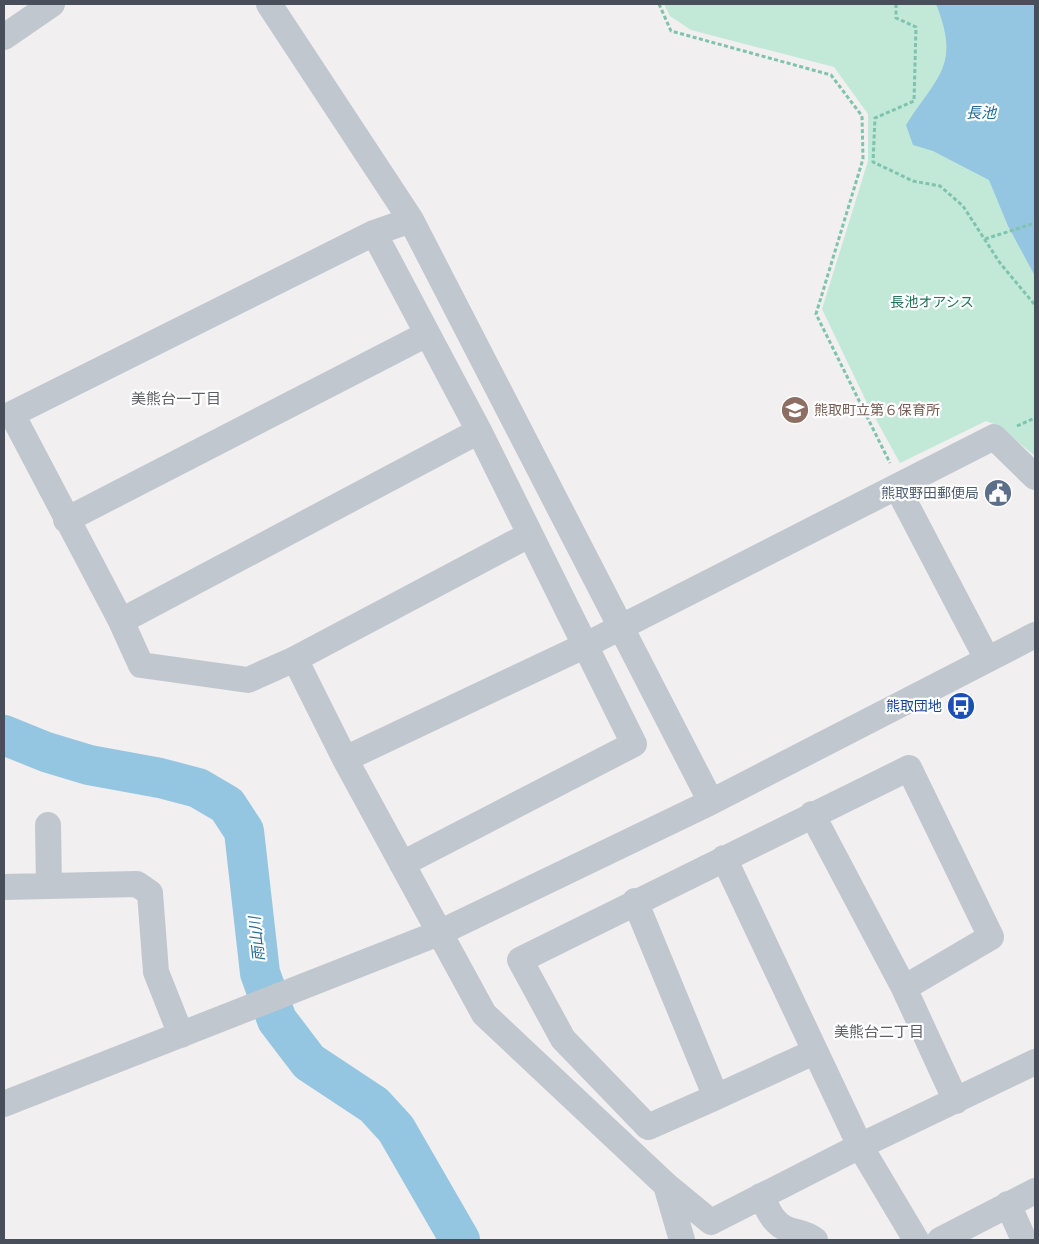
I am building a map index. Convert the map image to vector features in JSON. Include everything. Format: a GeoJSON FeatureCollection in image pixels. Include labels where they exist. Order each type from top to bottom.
{"type":"FeatureCollection","features":[{"type":"Feature","properties":{"kind":"street"},"geometry":{"type":"LineString","coordinates":[[7,27],[52,4]]}},
{"type":"Feature","properties":{"kind":"street"},"geometry":{"type":"LineString","coordinates":[[269,4],[411,220],[711,802]]}},
{"type":"Feature","properties":{"kind":"street"},"geometry":{"type":"LineString","coordinates":[[411,220],[374,233],[12,414],[66,520],[121,621],[141,665],[248,680],[295,658],[529,534]]}},
{"type":"Feature","properties":{"kind":"street"},"geometry":{"type":"LineString","coordinates":[[374,233],[479,431],[634,744],[402,864]]}},
{"type":"Feature","properties":{"kind":"street"},"geometry":{"type":"LineString","coordinates":[[66,520],[426,334]]}},
{"type":"Feature","properties":{"kind":"street"},"geometry":{"type":"LineString","coordinates":[[121,621],[479,431]]}},
{"type":"Feature","properties":{"kind":"street"},"geometry":{"type":"LineString","coordinates":[[345,759],[584,646],[619,626],[897,487],[922,471],[994,436],[1035,477]]}},
{"type":"Feature","properties":{"kind":"street"},"geometry":{"type":"LineString","coordinates":[[897,487],[986,659]]}},
{"type":"Feature","properties":{"kind":"street"},"geometry":{"type":"LineString","coordinates":[[4,1104],[439,933],[711,802],[986,659],[1035,636]]}},
{"type":"Feature","properties":{"kind":"street"},"geometry":{"type":"LineString","coordinates":[[295,658],[345,759],[484,1014],[666,1186],[711,1222],[860,1146],[1035,1062]]}},
{"type":"Feature","properties":{"kind":"street"},"geometry":{"type":"LineString","coordinates":[[814,1052],[648,1127],[563,1039],[520,960],[635,901],[909,768],[991,937],[904,988]]}},
{"type":"Feature","properties":{"kind":"street"},"geometry":{"type":"LineString","coordinates":[[812,814],[904,988],[956,1101]]}},
{"type":"Feature","properties":{"kind":"street"},"geometry":{"type":"LineString","coordinates":[[48,825],[49,886]]}},
{"type":"Feature","properties":{"kind":"street"},"geometry":{"type":"LineString","coordinates":[[724,858],[860,1146],[916,1240]]}},
{"type":"Feature","properties":{"kind":"street"},"geometry":{"type":"LineString","coordinates":[[4,887],[137,884],[150,893],[156,972],[181,1035]]}},
{"type":"Feature","properties":{"kind":"street"},"geometry":{"type":"LineString","coordinates":[[635,901],[716,1097]]}},
{"type":"Feature","properties":{"kind":"street"},"geometry":{"type":"LineString","coordinates":[[666,1186],[682,1240]]}},
{"type":"Feature","properties":{"kind":"street"},"geometry":{"type":"LineString","coordinates":[[940,1240],[1035,1191]]}},
{"type":"Feature","properties":{"kind":"street"},"geometry":{"type":"LineString","coordinates":[[761,1196],[774,1221],[776,1233],[808,1234],[815,1240]]}},
{"type":"Feature","properties":{"kind":"street"},"geometry":{"type":"LineString","coordinates":[[1008,1204],[1024,1240]]}},
{"type":"Feature","properties":{"kind":"path"},"geometry":{"type":"LineString","coordinates":[[659,4],[671,31],[830,75],[862,116],[863,159],[816,314],[893,468],[897,487]]}},
{"type":"Feature","properties":{"kind":"path"},"geometry":{"type":"LineString","coordinates":[[896,4],[896,18],[916,27],[914,101],[875,118],[873,162],[913,181],[940,186],[963,206],[1000,263],[1035,305]]}},
{"type":"Feature","properties":{"kind":"path"},"geometry":{"type":"LineString","coordinates":[[985,239],[1035,222]]}},
{"type":"Feature","properties":{"kind":"green space","name":"長池オアシス"},"geometry":{"type":"Polygon","coordinates":[[[664,4],[1035,4],[1035,456],[999,426],[986,421],[900,463],[868,405],[822,309],[868,161],[868,114],[834,67],[691,30],[670,16],[664,4]]]}},
{"type":"Feature","properties":{"kind":"water","name":"長池"},"geometry":{"type":"Polygon","coordinates":[[[936,4],[1035,4],[1035,276],[1008,226],[989,180],[933,151],[913,145],[906,125],[936,82],[946,57],[943,25],[936,4]]]}},
{"type":"Feature","properties":{"kind":"waterway","name":"雨山川"},"geometry":{"type":"LineString","coordinates":[[4,735],[46,752],[89,765],[160,778],[198,788],[227,805],[244,831],[260,973],[277,1020],[309,1062],[374,1105],[396,1129],[460,1240]]}},
{"type":"Feature","properties":{"kind":"place","name":"熊取町立第６保育所"},"geometry":{"type":"Point","coordinates":[795,410]}},
{"type":"Feature","properties":{"kind":"place","name":"熊取野田郵便局"},"geometry":{"type":"Point","coordinates":[998,493]}},
{"type":"Feature","properties":{"kind":"place","name":"熊取団地"},"geometry":{"type":"Point","coordinates":[961,706]}},
{"type":"Feature","properties":{"kind":"district","name":"美熊台一丁目"},"geometry":{"type":"Point","coordinates":[176,399]}},
{"type":"Feature","properties":{"kind":"district","name":"美熊台二丁目"},"geometry":{"type":"Point","coordinates":[879,1032]}}]}
